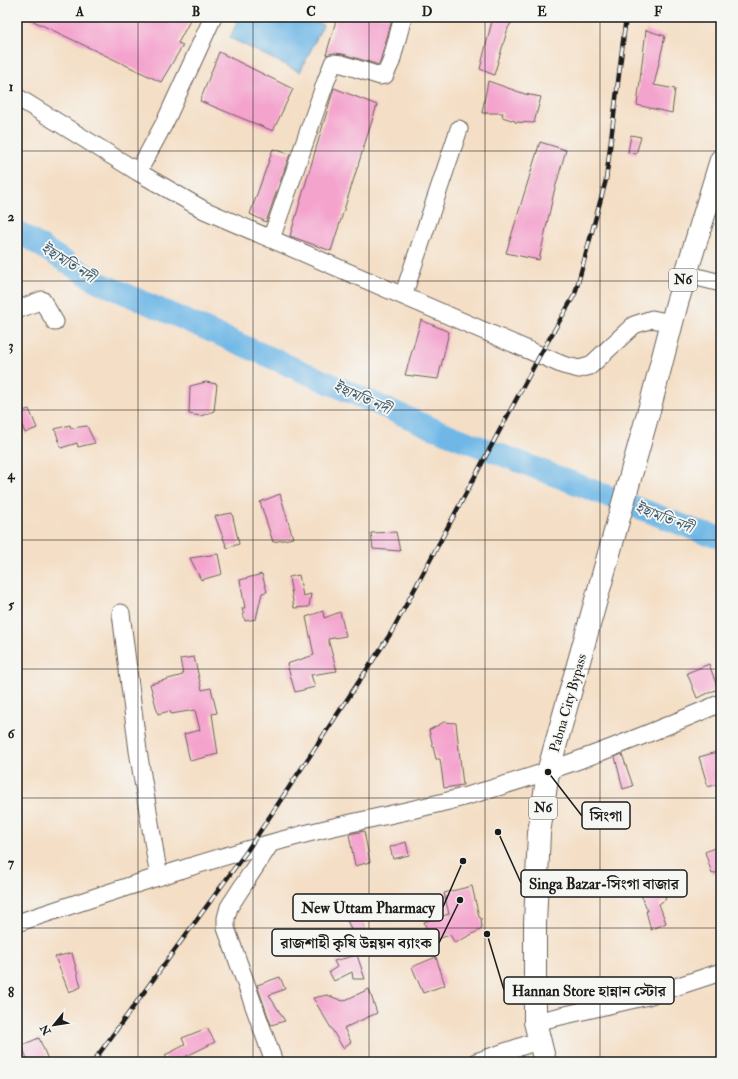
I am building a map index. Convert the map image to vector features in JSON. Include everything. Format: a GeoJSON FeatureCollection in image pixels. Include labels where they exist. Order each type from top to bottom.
{"type":"FeatureCollection","features":[{"type":"Feature","properties":{"kind":"highway","name":"N6"},"geometry":{"type":"LineString","coordinates":[[672,323],[685,274],[721,160]]}},
{"type":"Feature","properties":{"kind":"highway","name":"Pabna City Bypass"},"geometry":{"type":"LineString","coordinates":[[545,1062],[538,1031],[535,923],[539,833],[548,772],[608,560],[672,323]]}},
{"type":"Feature","properties":{"kind":"street"},"geometry":{"type":"LineString","coordinates":[[138,172],[165,122],[213,17]]}},
{"type":"Feature","properties":{"kind":"street"},"geometry":{"type":"LineString","coordinates":[[271,239],[326,81],[334,63],[342,64],[380,76],[385,75],[391,62],[403,17]]}},
{"type":"Feature","properties":{"kind":"street"},"geometry":{"type":"LineString","coordinates":[[17,97],[138,172],[204,210],[563,365],[579,369],[590,366],[634,325],[652,319],[672,323]]}},
{"type":"Feature","properties":{"kind":"street"},"geometry":{"type":"LineString","coordinates":[[403,296],[459,129]]}},
{"type":"Feature","properties":{"kind":"street"},"geometry":{"type":"LineString","coordinates":[[685,274],[721,283]]}},
{"type":"Feature","properties":{"kind":"street"},"geometry":{"type":"LineString","coordinates":[[17,310],[42,300],[55,322]]}},
{"type":"Feature","properties":{"kind":"street"},"geometry":{"type":"LineString","coordinates":[[121,613],[138,751],[159,877]]}},
{"type":"Feature","properties":{"kind":"street"},"geometry":{"type":"LineString","coordinates":[[17,923],[159,877],[301,835],[462,798],[548,772],[653,732],[721,703]]}},
{"type":"Feature","properties":{"kind":"street"},"geometry":{"type":"LineString","coordinates":[[270,844],[229,907],[226,918],[226,928],[274,1062]]}},
{"type":"Feature","properties":{"kind":"street"},"geometry":{"type":"LineString","coordinates":[[476,1062],[538,1031],[721,972]]}},
{"type":"Feature","properties":{"kind":"water"},"geometry":{"type":"Polygon","coordinates":[[[239,17],[306,17],[323,25],[300,72],[230,38],[239,17]]]}},
{"type":"Feature","properties":{"kind":"building"},"geometry":{"type":"Polygon","coordinates":[[[25,17],[192,17],[178,43],[183,45],[161,82],[25,17]]]}},
{"type":"Feature","properties":{"kind":"building"},"geometry":{"type":"Polygon","coordinates":[[[337,17],[393,17],[379,65],[343,54],[334,53],[326,55],[337,17]]]}},
{"type":"Feature","properties":{"kind":"building"},"geometry":{"type":"Polygon","coordinates":[[[493,17],[515,17],[508,28],[494,75],[480,69],[493,17]]]}},
{"type":"Feature","properties":{"kind":"building"},"geometry":{"type":"Polygon","coordinates":[[[646,30],[665,36],[654,85],[675,89],[672,113],[637,105],[646,30]]]}},
{"type":"Feature","properties":{"kind":"building"},"geometry":{"type":"Polygon","coordinates":[[[219,52],[293,89],[273,131],[200,101],[219,52]]]}},
{"type":"Feature","properties":{"kind":"building"},"geometry":{"type":"Polygon","coordinates":[[[488,81],[525,94],[541,97],[534,123],[515,122],[502,117],[503,113],[482,113],[488,81]]]}},
{"type":"Feature","properties":{"kind":"building"},"geometry":{"type":"Polygon","coordinates":[[[334,88],[377,105],[331,251],[290,236],[334,88]]]}},
{"type":"Feature","properties":{"kind":"building"},"geometry":{"type":"Polygon","coordinates":[[[631,135],[641,137],[636,154],[628,152],[631,135]]]}},
{"type":"Feature","properties":{"kind":"building"},"geometry":{"type":"Polygon","coordinates":[[[540,142],[566,150],[554,192],[539,260],[506,253],[540,142]]]}},
{"type":"Feature","properties":{"kind":"building"},"geometry":{"type":"Polygon","coordinates":[[[273,149],[290,154],[266,222],[250,214],[273,149]]]}},
{"type":"Feature","properties":{"kind":"building"},"geometry":{"type":"Polygon","coordinates":[[[421,320],[449,332],[438,379],[405,375],[421,320]]]}},
{"type":"Feature","properties":{"kind":"building"},"geometry":{"type":"Polygon","coordinates":[[[206,382],[217,384],[214,411],[201,416],[189,414],[190,386],[206,382]]]}},
{"type":"Feature","properties":{"kind":"building"},"geometry":{"type":"Polygon","coordinates":[[[29,409],[37,428],[25,433],[17,413],[29,409]]]}},
{"type":"Feature","properties":{"kind":"building"},"geometry":{"type":"Polygon","coordinates":[[[70,425],[71,428],[87,426],[95,443],[78,447],[77,443],[61,448],[55,429],[70,425]]]}},
{"type":"Feature","properties":{"kind":"building"},"geometry":{"type":"Polygon","coordinates":[[[280,494],[293,538],[273,542],[260,502],[280,494]]]}},
{"type":"Feature","properties":{"kind":"building"},"geometry":{"type":"Polygon","coordinates":[[[232,513],[239,544],[227,548],[215,516],[232,513]]]}},
{"type":"Feature","properties":{"kind":"building"},"geometry":{"type":"Polygon","coordinates":[[[396,532],[400,551],[373,549],[371,533],[396,532]]]}},
{"type":"Feature","properties":{"kind":"building"},"geometry":{"type":"Polygon","coordinates":[[[218,554],[222,574],[201,580],[190,558],[218,554]]]}},
{"type":"Feature","properties":{"kind":"building"},"geometry":{"type":"Polygon","coordinates":[[[262,574],[267,592],[262,593],[256,619],[245,621],[242,608],[245,608],[240,580],[262,574]]]}},
{"type":"Feature","properties":{"kind":"building"},"geometry":{"type":"Polygon","coordinates":[[[299,575],[303,596],[311,594],[309,607],[294,608],[289,577],[299,575]]]}},
{"type":"Feature","properties":{"kind":"building"},"geometry":{"type":"Polygon","coordinates":[[[323,611],[324,618],[340,612],[346,636],[328,639],[337,671],[311,675],[315,687],[295,692],[287,664],[314,655],[306,617],[323,611]]]}},
{"type":"Feature","properties":{"kind":"building"},"geometry":{"type":"Polygon","coordinates":[[[194,657],[202,690],[211,688],[217,713],[212,714],[218,754],[190,761],[184,734],[200,730],[195,710],[171,714],[170,711],[158,714],[150,684],[183,675],[180,659],[194,657]]]}},
{"type":"Feature","properties":{"kind":"building"},"geometry":{"type":"Polygon","coordinates":[[[709,664],[718,689],[697,698],[687,673],[709,664]]]}},
{"type":"Feature","properties":{"kind":"building"},"geometry":{"type":"Polygon","coordinates":[[[444,722],[456,723],[463,785],[444,788],[440,759],[436,759],[429,730],[444,722]]]}},
{"type":"Feature","properties":{"kind":"building"},"geometry":{"type":"Polygon","coordinates":[[[717,752],[721,764],[721,783],[708,787],[699,757],[717,752]]]}},
{"type":"Feature","properties":{"kind":"building"},"geometry":{"type":"Polygon","coordinates":[[[622,754],[633,786],[623,789],[615,757],[622,754]]]}},
{"type":"Feature","properties":{"kind":"building"},"geometry":{"type":"Polygon","coordinates":[[[364,831],[370,862],[355,866],[349,834],[364,831]]]}},
{"type":"Feature","properties":{"kind":"building"},"geometry":{"type":"Polygon","coordinates":[[[406,842],[409,855],[393,859],[390,847],[406,842]]]}},
{"type":"Feature","properties":{"kind":"building"},"geometry":{"type":"Polygon","coordinates":[[[721,845],[721,871],[712,874],[705,852],[721,845]]]}},
{"type":"Feature","properties":{"kind":"building"},"geometry":{"type":"Polygon","coordinates":[[[658,879],[666,899],[659,904],[666,923],[651,930],[646,911],[648,911],[638,888],[658,879]]]}},
{"type":"Feature","properties":{"kind":"building"},"geometry":{"type":"Polygon","coordinates":[[[472,886],[479,917],[481,918],[482,929],[455,943],[450,935],[431,941],[424,922],[449,914],[444,893],[472,886]]]}},
{"type":"Feature","properties":{"kind":"building"},"geometry":{"type":"Polygon","coordinates":[[[361,912],[366,935],[374,932],[381,948],[362,956],[345,915],[361,912]]]}},
{"type":"Feature","properties":{"kind":"building"},"geometry":{"type":"Polygon","coordinates":[[[72,953],[81,987],[69,992],[55,957],[72,953]]]}},
{"type":"Feature","properties":{"kind":"building"},"geometry":{"type":"Polygon","coordinates":[[[357,955],[365,979],[353,979],[352,972],[334,981],[329,972],[337,967],[334,961],[357,955]]]}},
{"type":"Feature","properties":{"kind":"building"},"geometry":{"type":"Polygon","coordinates":[[[436,957],[445,985],[423,993],[412,967],[436,957]]]}},
{"type":"Feature","properties":{"kind":"building"},"geometry":{"type":"Polygon","coordinates":[[[280,977],[285,989],[269,995],[285,1021],[271,1025],[257,985],[280,977]]]}},
{"type":"Feature","properties":{"kind":"building"},"geometry":{"type":"Polygon","coordinates":[[[369,989],[377,1013],[344,1028],[351,1042],[343,1048],[313,998],[327,995],[343,1001],[369,989]]]}},
{"type":"Feature","properties":{"kind":"building"},"geometry":{"type":"Polygon","coordinates":[[[207,1028],[215,1042],[175,1062],[168,1062],[165,1055],[185,1045],[182,1038],[207,1028]]]}},
{"type":"Feature","properties":{"kind":"building"},"geometry":{"type":"Polygon","coordinates":[[[39,1038],[49,1062],[28,1062],[22,1045],[39,1038]]]}},
{"type":"Feature","properties":{"kind":"waterway","name":"ইছামতি নদী"},"geometry":{"type":"LineString","coordinates":[[17,231],[96,281],[427,426],[703,533],[721,537]]}},
{"type":"Feature","properties":{"kind":"railway"},"geometry":{"type":"LineString","coordinates":[[93,1062],[247,851],[391,633],[540,355],[575,294],[606,180],[626,17]]}},
{"type":"Feature","properties":{"kind":"place","name":"সিংগা"},"geometry":{"type":"Point","coordinates":[548,772]}},
{"type":"Feature","properties":{"kind":"place","name":"Singa Bazar-সিংগা বাজার"},"geometry":{"type":"Point","coordinates":[498,832]}},
{"type":"Feature","properties":{"kind":"place","name":"New Uttam Pharmacy"},"geometry":{"type":"Point","coordinates":[463,861]}},
{"type":"Feature","properties":{"kind":"place","name":"রাজশাহী কৃষি উন্নয়ন ব্যাংক"},"geometry":{"type":"Point","coordinates":[460,900]}},
{"type":"Feature","properties":{"kind":"place","name":"Hannan Store হান্নান স্টোর"},"geometry":{"type":"Point","coordinates":[487,934]}}]}
